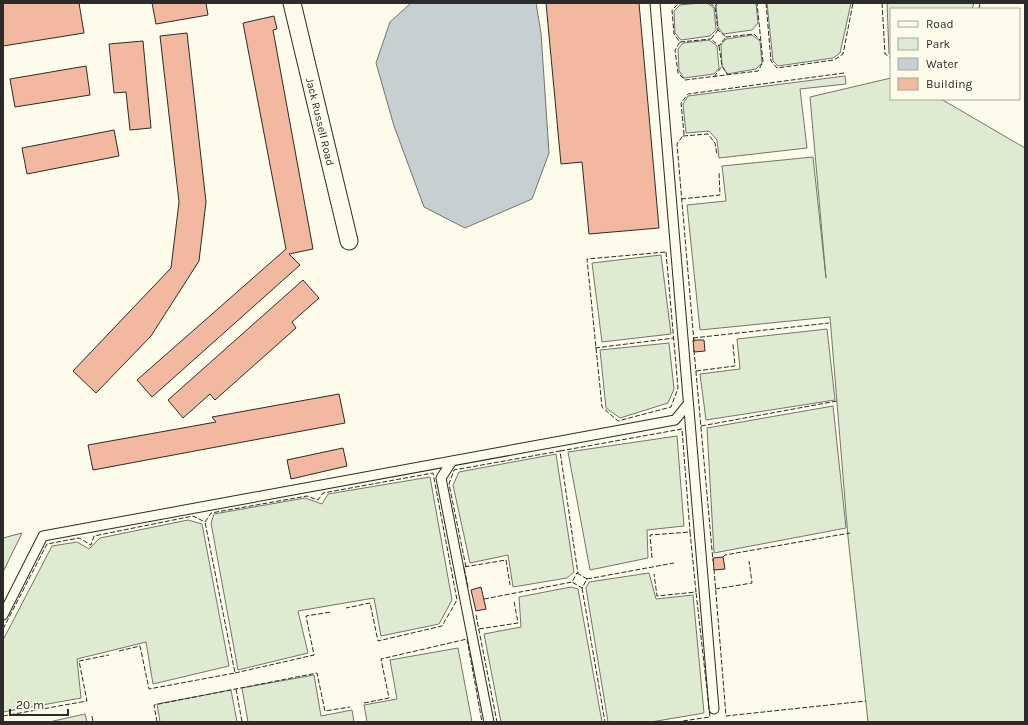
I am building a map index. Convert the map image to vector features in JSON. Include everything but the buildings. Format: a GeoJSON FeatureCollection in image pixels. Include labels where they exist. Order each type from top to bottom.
{"type":"FeatureCollection","features":[{"type":"Feature","properties":{"kind":"street","name":"Jack Russell Road"},"geometry":{"type":"LineString","coordinates":[[292,3],[349,241]]}},
{"type":"Feature","properties":{"kind":"lane"},"geometry":{"type":"LineString","coordinates":[[655,3],[714,709]]}},
{"type":"Feature","properties":{"kind":"lane"},"geometry":{"type":"LineString","coordinates":[[3,615],[43,536],[675,420],[688,404]]}},
{"type":"Feature","properties":{"kind":"lane"},"geometry":{"type":"LineString","coordinates":[[452,461],[440,478],[490,722]]}},
{"type":"Feature","properties":{"kind":"green space"},"geometry":{"type":"Polygon","coordinates":[[[707,3],[714,8],[716,30],[710,36],[681,40],[675,33],[674,11],[680,5],[707,3]]]}},
{"type":"Feature","properties":{"kind":"green space"},"geometry":{"type":"Polygon","coordinates":[[[718,3],[756,3],[758,23],[752,30],[723,34],[718,27],[716,5],[718,3]]]}},
{"type":"Feature","properties":{"kind":"green space"},"geometry":{"type":"Polygon","coordinates":[[[767,3],[851,3],[840,53],[833,58],[778,66],[773,61],[767,3]]]}},
{"type":"Feature","properties":{"kind":"green space"},"geometry":{"type":"Polygon","coordinates":[[[887,3],[974,3],[972,8],[890,8],[889,54],[887,3]]]}},
{"type":"Feature","properties":{"kind":"green space"},"geometry":{"type":"Polygon","coordinates":[[[752,35],[760,41],[762,63],[756,69],[727,74],[722,66],[721,45],[726,39],[752,35]]]}},
{"type":"Feature","properties":{"kind":"green space"},"geometry":{"type":"Polygon","coordinates":[[[709,40],[717,46],[719,68],[714,74],[684,78],[679,71],[678,49],[683,43],[709,40]]]}},
{"type":"Feature","properties":{"kind":"green space"},"geometry":{"type":"Polygon","coordinates":[[[845,76],[846,84],[800,89],[807,148],[719,158],[717,140],[709,131],[686,133],[683,104],[688,96],[845,76]]]}},
{"type":"Feature","properties":{"kind":"green space"},"geometry":{"type":"Polygon","coordinates":[[[890,78],[890,100],[943,100],[1025,148],[1025,722],[868,722],[848,537],[830,317],[700,330],[687,205],[726,201],[722,166],[813,157],[826,278],[810,97],[890,78]]]}},
{"type":"Feature","properties":{"kind":"green space"},"geometry":{"type":"Polygon","coordinates":[[[661,255],[671,334],[602,342],[592,263],[661,255]]]}},
{"type":"Feature","properties":{"kind":"green space"},"geometry":{"type":"Polygon","coordinates":[[[827,329],[835,400],[706,420],[700,374],[740,369],[737,339],[827,329]]]}},
{"type":"Feature","properties":{"kind":"green space"},"geometry":{"type":"Polygon","coordinates":[[[669,343],[674,389],[668,403],[620,418],[606,408],[600,350],[669,343]]]}},
{"type":"Feature","properties":{"kind":"green space"},"geometry":{"type":"Polygon","coordinates":[[[833,406],[846,528],[714,553],[707,428],[833,406]]]}},
{"type":"Feature","properties":{"kind":"green space"},"geometry":{"type":"Polygon","coordinates":[[[677,436],[684,526],[647,530],[648,558],[590,570],[568,452],[677,436]]]}},
{"type":"Feature","properties":{"kind":"green space"},"geometry":{"type":"Polygon","coordinates":[[[556,454],[574,572],[567,578],[513,587],[508,555],[470,563],[453,485],[459,472],[556,454]]]}},
{"type":"Feature","properties":{"kind":"green space"},"geometry":{"type":"Polygon","coordinates":[[[430,477],[452,600],[439,624],[381,636],[374,598],[298,611],[308,653],[238,670],[211,523],[214,514],[305,498],[322,504],[328,494],[430,477]]]}},
{"type":"Feature","properties":{"kind":"green space"},"geometry":{"type":"Polygon","coordinates":[[[188,520],[202,524],[229,666],[153,684],[146,642],[77,659],[81,698],[3,712],[3,640],[52,546],[77,542],[89,549],[100,538],[188,520]]]}},
{"type":"Feature","properties":{"kind":"green space"},"geometry":{"type":"Polygon","coordinates":[[[22,533],[3,572],[3,538],[22,533]]]}},
{"type":"Feature","properties":{"kind":"green space"},"geometry":{"type":"Polygon","coordinates":[[[649,573],[656,599],[693,595],[704,713],[651,722],[608,722],[586,588],[589,582],[649,573]]]}},
{"type":"Feature","properties":{"kind":"green space"},"geometry":{"type":"Polygon","coordinates":[[[571,587],[578,589],[602,722],[501,722],[484,634],[521,627],[519,597],[571,587]]]}},
{"type":"Feature","properties":{"kind":"green space"},"geometry":{"type":"Polygon","coordinates":[[[458,648],[472,722],[367,722],[364,705],[397,699],[390,660],[458,648]]]}},
{"type":"Feature","properties":{"kind":"green space"},"geometry":{"type":"Polygon","coordinates":[[[314,675],[321,716],[352,710],[354,722],[248,722],[242,688],[314,675]]]}},
{"type":"Feature","properties":{"kind":"green space"},"geometry":{"type":"Polygon","coordinates":[[[231,690],[237,722],[160,722],[157,704],[231,690]]]}},
{"type":"Feature","properties":{"kind":"green space"},"geometry":{"type":"Polygon","coordinates":[[[85,714],[87,722],[49,722],[85,714]]]}},
{"type":"Feature","properties":{"kind":"water"},"geometry":{"type":"Polygon","coordinates":[[[411,3],[536,3],[541,33],[549,153],[532,199],[465,228],[424,207],[394,126],[376,63],[390,22],[411,3]]]}},
{"type":"Feature","properties":{"kind":"fence"},"geometry":{"type":"LineString","coordinates":[[684,3],[678,4],[672,10],[674,34],[680,42],[675,50],[678,73],[685,80],[758,71],[763,62],[757,3]]}},
{"type":"Feature","properties":{"kind":"fence"},"geometry":{"type":"LineString","coordinates":[[710,3],[715,7],[717,3]]}},
{"type":"Feature","properties":{"kind":"fence"},"geometry":{"type":"LineString","coordinates":[[766,3],[771,61],[777,68],[834,60],[843,54],[853,3]]}},
{"type":"Feature","properties":{"kind":"fence"},"geometry":{"type":"LineString","coordinates":[[882,3],[885,54],[890,57]]}},
{"type":"Feature","properties":{"kind":"fence"},"geometry":{"type":"LineString","coordinates":[[979,8],[980,3]]}},
{"type":"Feature","properties":{"kind":"fence"},"geometry":{"type":"LineString","coordinates":[[715,7],[718,30],[726,37],[719,46],[711,39],[718,30]]}},
{"type":"Feature","properties":{"kind":"fence"},"geometry":{"type":"LineString","coordinates":[[726,37],[754,34],[760,40]]}},
{"type":"Feature","properties":{"kind":"fence"},"geometry":{"type":"LineString","coordinates":[[680,42],[711,39]]}},
{"type":"Feature","properties":{"kind":"fence"},"geometry":{"type":"LineString","coordinates":[[719,46],[722,66],[728,75]]}},
{"type":"Feature","properties":{"kind":"fence"},"geometry":{"type":"LineString","coordinates":[[714,77],[722,66]]}},
{"type":"Feature","properties":{"kind":"fence"},"geometry":{"type":"LineString","coordinates":[[694,342],[677,144],[684,134],[681,103],[688,94],[844,73]]}},
{"type":"Feature","properties":{"kind":"fence"},"geometry":{"type":"LineString","coordinates":[[683,136],[708,134],[715,143],[717,155]]}},
{"type":"Feature","properties":{"kind":"fence"},"geometry":{"type":"LineString","coordinates":[[681,199],[720,195],[719,172]]}},
{"type":"Feature","properties":{"kind":"fence"},"geometry":{"type":"LineString","coordinates":[[666,252],[678,388],[671,407],[618,421],[602,407],[587,259],[666,252]]}},
{"type":"Feature","properties":{"kind":"fence"},"geometry":{"type":"LineString","coordinates":[[693,338],[829,323]]}},
{"type":"Feature","properties":{"kind":"fence"},"geometry":{"type":"LineString","coordinates":[[595,348],[674,338]]}},
{"type":"Feature","properties":{"kind":"fence"},"geometry":{"type":"LineString","coordinates":[[696,371],[735,366],[733,344]]}},
{"type":"Feature","properties":{"kind":"fence"},"geometry":{"type":"LineString","coordinates":[[694,350],[713,561]]}},
{"type":"Feature","properties":{"kind":"fence"},"geometry":{"type":"LineString","coordinates":[[701,426],[837,401]]}},
{"type":"Feature","properties":{"kind":"fence"},"geometry":{"type":"LineString","coordinates":[[560,451],[682,429],[690,532]]}},
{"type":"Feature","properties":{"kind":"fence"},"geometry":{"type":"LineString","coordinates":[[466,567],[449,484],[454,470],[560,451],[578,574]]}},
{"type":"Feature","properties":{"kind":"fence"},"geometry":{"type":"LineString","coordinates":[[3,629],[47,544],[79,538],[91,545],[94,536],[193,516],[205,522],[211,513],[307,496],[318,500],[323,493],[433,473],[457,600],[442,626],[378,641],[370,603],[346,608]]}},
{"type":"Feature","properties":{"kind":"fence"},"geometry":{"type":"LineString","coordinates":[[119,651],[140,646],[149,689],[235,673],[205,522]]}},
{"type":"Feature","properties":{"kind":"fence"},"geometry":{"type":"LineString","coordinates":[[652,558],[650,535],[690,532],[696,592],[657,596],[654,574]]}},
{"type":"Feature","properties":{"kind":"fence"},"geometry":{"type":"LineString","coordinates":[[723,557],[725,555],[850,533]]}},
{"type":"Feature","properties":{"kind":"fence"},"geometry":{"type":"LineString","coordinates":[[468,587],[464,567],[506,560],[510,585]]}},
{"type":"Feature","properties":{"kind":"fence"},"geometry":{"type":"LineString","coordinates":[[715,589],[752,583],[749,561]]}},
{"type":"Feature","properties":{"kind":"fence"},"geometry":{"type":"LineString","coordinates":[[587,579],[674,563]]}},
{"type":"Feature","properties":{"kind":"fence"},"geometry":{"type":"LineString","coordinates":[[714,569],[726,716],[866,701]]}},
{"type":"Feature","properties":{"kind":"fence"},"geometry":{"type":"LineString","coordinates":[[577,573],[587,579],[582,588],[572,582],[577,573]]}},
{"type":"Feature","properties":{"kind":"fence"},"geometry":{"type":"LineString","coordinates":[[484,599],[572,582]]}},
{"type":"Feature","properties":{"kind":"fence"},"geometry":{"type":"LineString","coordinates":[[582,588],[605,722]]}},
{"type":"Feature","properties":{"kind":"fence"},"geometry":{"type":"LineString","coordinates":[[676,722],[710,717],[696,592]]}},
{"type":"Feature","properties":{"kind":"fence"},"geometry":{"type":"LineString","coordinates":[[479,629],[518,623],[514,601]]}},
{"type":"Feature","properties":{"kind":"fence"},"geometry":{"type":"LineString","coordinates":[[235,673],[314,655],[306,616],[331,612]]}},
{"type":"Feature","properties":{"kind":"fence"},"geometry":{"type":"LineString","coordinates":[[476,615],[497,722]]}},
{"type":"Feature","properties":{"kind":"fence"},"geometry":{"type":"LineString","coordinates":[[364,703],[389,698],[381,659],[467,639],[482,722]]}},
{"type":"Feature","properties":{"kind":"fence"},"geometry":{"type":"LineString","coordinates":[[3,716],[87,701],[79,661],[109,655]]}},
{"type":"Feature","properties":{"kind":"fence"},"geometry":{"type":"LineString","coordinates":[[157,722],[154,705],[317,673],[325,711],[350,707]]}},
{"type":"Feature","properties":{"kind":"fence"},"geometry":{"type":"LineString","coordinates":[[236,689],[242,722]]}},
{"type":"Feature","properties":{"kind":"fence"},"geometry":{"type":"LineString","coordinates":[[92,716],[93,722]]}}]}
